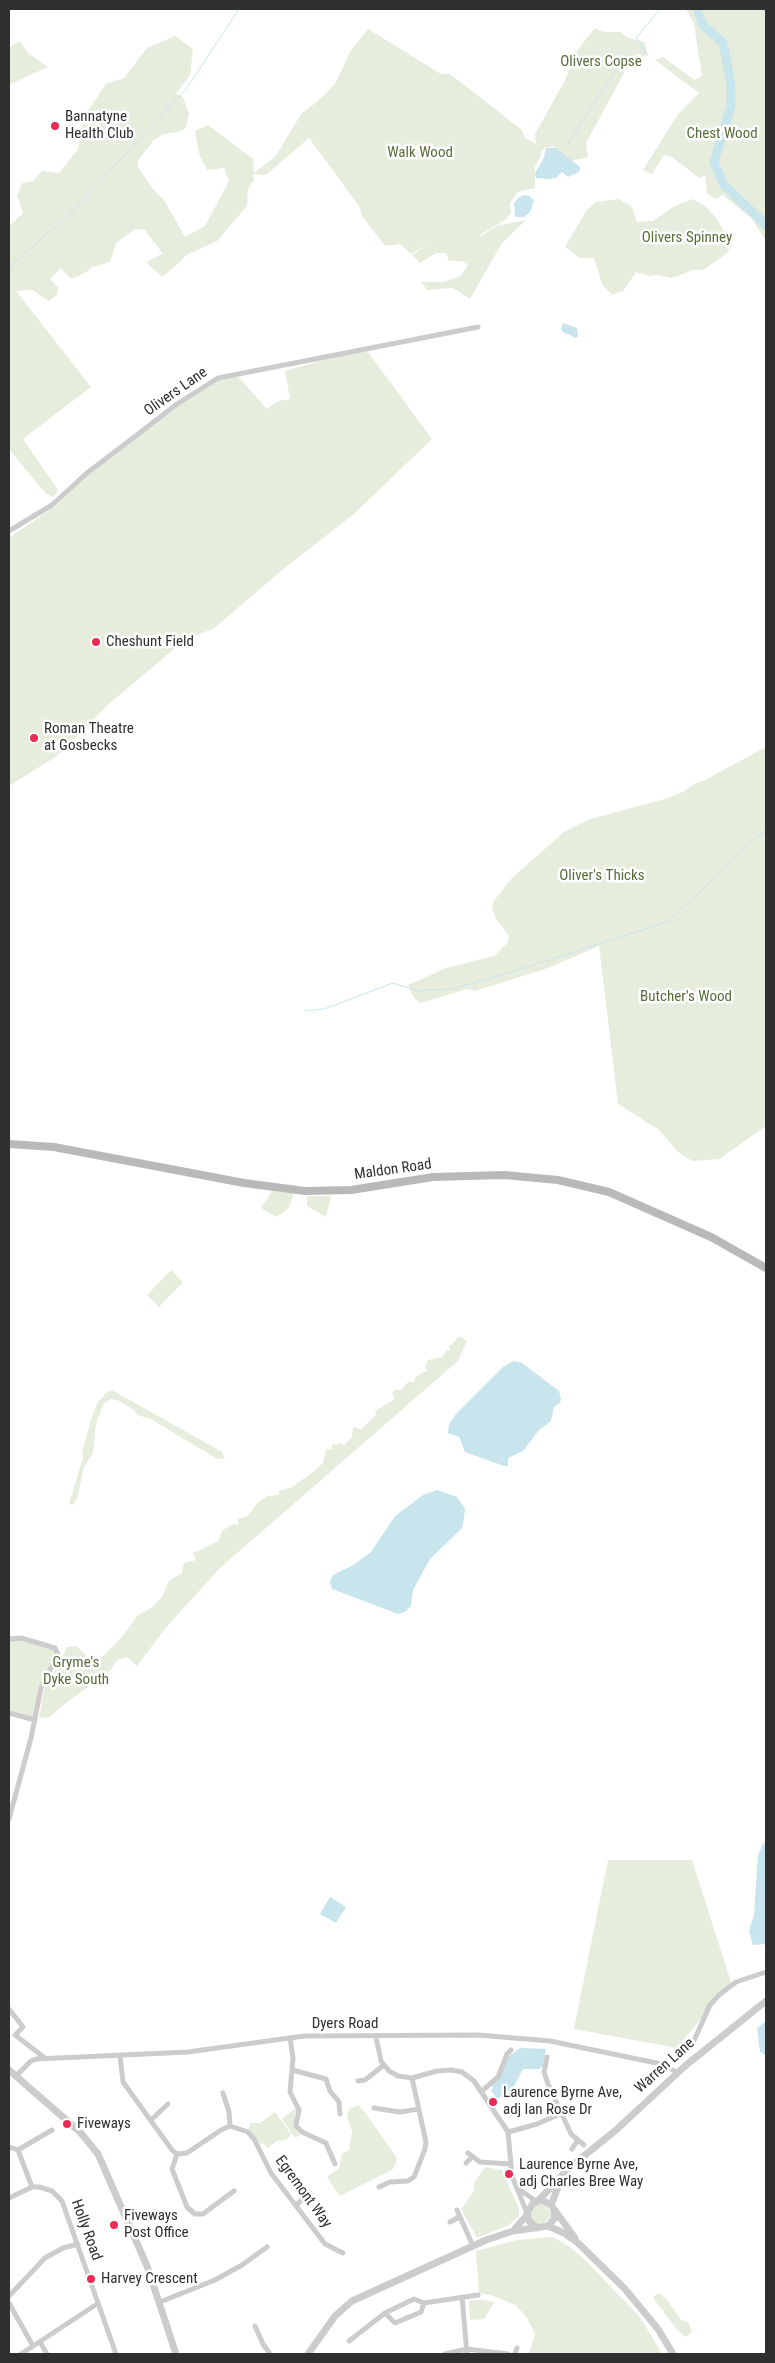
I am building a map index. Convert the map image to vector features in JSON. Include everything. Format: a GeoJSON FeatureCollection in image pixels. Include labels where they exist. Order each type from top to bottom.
{"type":"FeatureCollection","features":[{"type":"Feature","properties":{"kind":"main road","name":"Maldon Road"},"geometry":{"type":"LineString","coordinates":[[9,1144],[54,1147],[244,1183],[305,1191],[351,1190],[441,1177],[504,1175],[558,1180],[609,1192],[711,1237],[766,1268]]}},
{"type":"Feature","properties":{"kind":"street","name":"Olivers Lane"},"geometry":{"type":"LineString","coordinates":[[9,531],[52,505],[87,473],[129,440],[218,378],[478,327]]}},
{"type":"Feature","properties":{"kind":"street"},"geometry":{"type":"LineString","coordinates":[[9,1639],[22,1638],[57,1650],[56,1661],[41,1688],[35,1720],[9,1819]]}},
{"type":"Feature","properties":{"kind":"street"},"geometry":{"type":"LineString","coordinates":[[9,1713],[35,1720]]}},
{"type":"Feature","properties":{"kind":"street"},"geometry":{"type":"LineString","coordinates":[[691,2047],[710,2005],[718,1995],[736,1982],[766,1972]]}},
{"type":"Feature","properties":{"kind":"street","name":"Warren Lane"},"geometry":{"type":"LineString","coordinates":[[513,2232],[527,2214],[529,2207],[563,2175],[708,2046],[766,2002]]}},
{"type":"Feature","properties":{"kind":"street"},"geometry":{"type":"LineString","coordinates":[[9,2009],[23,2027],[15,2035],[46,2059]]}},
{"type":"Feature","properties":{"kind":"street","name":"Dyers Road"},"geometry":{"type":"LineString","coordinates":[[16,2076],[31,2061],[188,2052],[290,2038],[498,2035],[524,2038],[666,2065],[677,2073]]}},
{"type":"Feature","properties":{"kind":"street"},"geometry":{"type":"LineString","coordinates":[[376,2037],[379,2055],[384,2065],[398,2076],[412,2078],[437,2071],[457,2070],[470,2077],[482,2091],[508,2132],[511,2142],[510,2164],[529,2222],[537,2228]]}},
{"type":"Feature","properties":{"kind":"street"},"geometry":{"type":"LineString","coordinates":[[290,2038],[293,2058],[290,2092],[299,2110],[296,2123],[298,2129],[326,2143],[335,2164]]}},
{"type":"Feature","properties":{"kind":"street"},"geometry":{"type":"LineString","coordinates":[[482,2091],[498,2077],[507,2054],[511,2050]]}},
{"type":"Feature","properties":{"kind":"street"},"geometry":{"type":"LineString","coordinates":[[120,2056],[123,2082],[168,2145],[177,2154],[187,2154],[220,2130],[230,2126],[229,2112],[223,2093]]}},
{"type":"Feature","properties":{"kind":"street"},"geometry":{"type":"LineString","coordinates":[[547,2057],[544,2072],[546,2080],[571,2134],[584,2145]]}},
{"type":"Feature","properties":{"kind":"street"},"geometry":{"type":"LineString","coordinates":[[358,2081],[365,2080],[384,2065]]}},
{"type":"Feature","properties":{"kind":"street"},"geometry":{"type":"LineString","coordinates":[[9,2070],[80,2132],[98,2154],[147,2266],[160,2302],[174,2353]]}},
{"type":"Feature","properties":{"kind":"street"},"geometry":{"type":"LineString","coordinates":[[292,2070],[326,2079],[330,2091],[339,2102],[340,2114]]}},
{"type":"Feature","properties":{"kind":"street"},"geometry":{"type":"LineString","coordinates":[[379,2187],[390,2182],[408,2181],[418,2172],[426,2142],[412,2078]]}},
{"type":"Feature","properties":{"kind":"street"},"geometry":{"type":"LineString","coordinates":[[151,2120],[168,2104]]}},
{"type":"Feature","properties":{"kind":"street"},"geometry":{"type":"LineString","coordinates":[[374,2108],[400,2112],[419,2109]]}},
{"type":"Feature","properties":{"kind":"street"},"geometry":{"type":"LineString","coordinates":[[508,2132],[537,2124],[562,2113]]}},
{"type":"Feature","properties":{"kind":"street","name":"Egremont Way"},"geometry":{"type":"LineString","coordinates":[[230,2126],[248,2132],[271,2173],[326,2244],[343,2253]]}},
{"type":"Feature","properties":{"kind":"street"},"geometry":{"type":"LineString","coordinates":[[9,2147],[18,2150],[52,2130]]}},
{"type":"Feature","properties":{"kind":"street"},"geometry":{"type":"LineString","coordinates":[[572,2149],[577,2141]]}},
{"type":"Feature","properties":{"kind":"street"},"geometry":{"type":"LineString","coordinates":[[9,2198],[32,2187],[18,2150]]}},
{"type":"Feature","properties":{"kind":"street"},"geometry":{"type":"LineString","coordinates":[[177,2154],[172,2169],[187,2207],[195,2214],[203,2214],[234,2191]]}},
{"type":"Feature","properties":{"kind":"street"},"geometry":{"type":"LineString","coordinates":[[466,2163],[470,2155],[484,2162],[510,2164]]}},
{"type":"Feature","properties":{"kind":"street","name":"Warren Lane"},"geometry":{"type":"LineString","coordinates":[[548,2226],[554,2219],[553,2208],[563,2175]]}},
{"type":"Feature","properties":{"kind":"street","name":"Holly Road"},"geometry":{"type":"LineString","coordinates":[[32,2187],[48,2188],[56,2194],[66,2209],[97,2304],[116,2354]]}},
{"type":"Feature","properties":{"kind":"street"},"geometry":{"type":"LineString","coordinates":[[517,2187],[537,2201],[553,2208],[578,2243],[640,2306],[658,2329],[672,2354]]}},
{"type":"Feature","properties":{"kind":"street"},"geometry":{"type":"LineString","coordinates":[[296,2204],[310,2193]]}},
{"type":"Feature","properties":{"kind":"street"},"geometry":{"type":"LineString","coordinates":[[457,2210],[473,2246]]}},
{"type":"Feature","properties":{"kind":"street"},"geometry":{"type":"LineString","coordinates":[[450,2222],[459,2217]]}},
{"type":"Feature","properties":{"kind":"street"},"geometry":{"type":"LineString","coordinates":[[308,2354],[335,2316],[352,2301],[473,2246],[513,2232],[548,2226],[564,2233],[578,2243]]}},
{"type":"Feature","properties":{"kind":"street","name":"Egremont Way"},"geometry":{"type":"LineString","coordinates":[[335,2250],[338,2243]]}},
{"type":"Feature","properties":{"kind":"street"},"geometry":{"type":"LineString","coordinates":[[9,2296],[45,2258],[63,2248],[78,2244]]}},
{"type":"Feature","properties":{"kind":"street"},"geometry":{"type":"LineString","coordinates":[[160,2302],[215,2280],[267,2247]]}},
{"type":"Feature","properties":{"kind":"street"},"geometry":{"type":"LineString","coordinates":[[349,2341],[385,2313],[414,2299],[424,2303],[478,2295]]}},
{"type":"Feature","properties":{"kind":"street"},"geometry":{"type":"LineString","coordinates":[[462,2297],[467,2351]]}},
{"type":"Feature","properties":{"kind":"street"},"geometry":{"type":"LineString","coordinates":[[9,2303],[33,2346]]}},
{"type":"Feature","properties":{"kind":"street"},"geometry":{"type":"LineString","coordinates":[[385,2313],[395,2322],[421,2312],[424,2303]]}},
{"type":"Feature","properties":{"kind":"street"},"geometry":{"type":"LineString","coordinates":[[21,2354],[97,2304]]}},
{"type":"Feature","properties":{"kind":"street"},"geometry":{"type":"LineString","coordinates":[[256,2326],[263,2344],[270,2354]]}},
{"type":"Feature","properties":{"kind":"street"},"geometry":{"type":"LineString","coordinates":[[40,2342],[47,2354]]}},
{"type":"Feature","properties":{"kind":"street"},"geometry":{"type":"LineString","coordinates":[[515,2354],[517,2348]]}},
{"type":"Feature","properties":{"kind":"street"},"geometry":{"type":"LineString","coordinates":[[446,2354],[467,2351],[508,2354]]}},
{"type":"Feature","properties":{"kind":"green space","name":"Chest Wood"},"geometry":{"type":"Polygon","coordinates":[[[686,9],[766,9],[766,241],[751,218],[723,195],[715,199],[707,193],[705,175],[699,178],[672,157],[664,155],[652,174],[643,170],[678,114],[699,93],[655,60],[663,57],[695,80],[702,76],[694,24],[686,9]]]}},
{"type":"Feature","properties":{"kind":"green space"},"geometry":{"type":"Polygon","coordinates":[[[595,28],[605,32],[620,32],[627,37],[644,42],[648,56],[636,54],[629,64],[586,143],[588,157],[571,161],[555,147],[546,147],[543,150],[541,148],[540,158],[535,166],[535,188],[518,192],[510,203],[511,213],[505,220],[480,235],[497,226],[526,220],[502,243],[470,299],[453,288],[427,290],[421,282],[444,282],[461,276],[468,265],[462,261],[449,261],[446,253],[436,253],[420,263],[412,255],[434,241],[411,254],[400,244],[385,246],[362,216],[359,206],[309,138],[266,175],[253,174],[254,180],[248,189],[247,206],[217,241],[186,255],[162,277],[146,262],[163,254],[145,230],[135,229],[116,243],[110,262],[92,267],[85,273],[71,279],[61,268],[50,279],[58,287],[57,295],[49,301],[32,290],[16,291],[91,387],[23,439],[58,490],[53,497],[45,493],[9,449],[9,226],[23,213],[17,196],[22,183],[33,181],[42,171],[59,173],[78,149],[84,116],[106,84],[124,78],[147,48],[175,36],[193,49],[190,75],[176,94],[183,97],[189,113],[186,128],[179,132],[164,134],[153,141],[139,159],[137,166],[153,189],[164,200],[185,237],[205,226],[229,181],[224,168],[207,170],[200,157],[195,131],[208,125],[253,159],[254,173],[276,156],[301,114],[335,84],[350,52],[368,29],[441,74],[450,74],[522,130],[525,138],[536,144],[535,134],[564,82],[578,49],[595,28]]]}},
{"type":"Feature","properties":{"kind":"green space"},"geometry":{"type":"Polygon","coordinates":[[[20,41],[28,53],[48,67],[9,85],[9,47],[20,41]]]}},
{"type":"Feature","properties":{"kind":"green space","name":"Olivers Spinney"},"geometry":{"type":"Polygon","coordinates":[[[619,199],[632,207],[637,222],[653,221],[673,207],[692,199],[705,206],[716,218],[726,234],[729,252],[703,270],[693,270],[672,278],[657,275],[649,276],[636,272],[624,290],[612,295],[602,284],[594,258],[580,258],[565,247],[586,211],[596,202],[619,199]]]}},
{"type":"Feature","properties":{"kind":"green space"},"geometry":{"type":"Polygon","coordinates":[[[365,348],[432,439],[354,514],[286,567],[213,629],[187,638],[109,704],[57,756],[9,786],[9,538],[58,504],[87,473],[177,404],[218,378],[235,373],[267,409],[278,401],[290,399],[285,371],[365,348]]]}},
{"type":"Feature","properties":{"kind":"green space"},"geometry":{"type":"Polygon","coordinates":[[[766,747],[766,1126],[719,1159],[692,1161],[678,1152],[659,1130],[618,1104],[599,946],[548,968],[475,991],[467,989],[421,1003],[414,998],[408,985],[446,968],[494,956],[507,943],[509,936],[496,919],[492,908],[493,902],[511,879],[565,831],[590,819],[665,799],[685,791],[694,784],[766,747]]]}},
{"type":"Feature","properties":{"kind":"green space"},"geometry":{"type":"Polygon","coordinates":[[[273,1189],[294,1192],[289,1208],[276,1217],[261,1208],[273,1189]]]}},
{"type":"Feature","properties":{"kind":"green space"},"geometry":{"type":"Polygon","coordinates":[[[307,1196],[331,1196],[326,1217],[307,1206],[307,1196]]]}},
{"type":"Feature","properties":{"kind":"green space"},"geometry":{"type":"Polygon","coordinates":[[[171,1270],[183,1282],[159,1307],[147,1295],[171,1270]]]}},
{"type":"Feature","properties":{"kind":"green space","name":"Gryme's Dyke South"},"geometry":{"type":"Polygon","coordinates":[[[459,1336],[467,1341],[458,1361],[220,1568],[164,1630],[137,1666],[127,1657],[117,1660],[111,1670],[50,1717],[39,1718],[45,1684],[55,1671],[67,1647],[76,1646],[97,1665],[98,1661],[122,1637],[137,1616],[151,1608],[162,1597],[169,1581],[182,1573],[184,1563],[196,1560],[193,1553],[218,1541],[223,1530],[233,1524],[239,1525],[237,1519],[248,1516],[258,1502],[268,1496],[279,1495],[279,1491],[292,1487],[313,1472],[323,1463],[326,1449],[332,1450],[332,1445],[341,1443],[344,1445],[352,1437],[353,1427],[360,1430],[376,1415],[375,1411],[395,1399],[392,1394],[394,1390],[401,1390],[408,1382],[414,1382],[416,1376],[427,1371],[425,1366],[428,1360],[442,1357],[447,1350],[450,1350],[449,1347],[459,1336]]]}},
{"type":"Feature","properties":{"kind":"green space"},"geometry":{"type":"Polygon","coordinates":[[[112,1390],[222,1452],[225,1458],[217,1459],[151,1419],[137,1415],[134,1410],[120,1401],[111,1399],[104,1403],[96,1424],[93,1453],[84,1467],[77,1499],[73,1505],[69,1504],[83,1458],[82,1453],[92,1416],[98,1402],[107,1392],[112,1390]]]}},
{"type":"Feature","properties":{"kind":"green space"},"geometry":{"type":"Polygon","coordinates":[[[14,1638],[57,1650],[44,1680],[34,1718],[9,1712],[9,1639],[14,1638]]]}},
{"type":"Feature","properties":{"kind":"green space"},"geometry":{"type":"Polygon","coordinates":[[[608,1860],[692,1860],[731,1982],[677,2048],[574,2029],[608,1860]]]}},
{"type":"Feature","properties":{"kind":"green space"},"geometry":{"type":"Polygon","coordinates":[[[358,2105],[397,2158],[393,2169],[340,2196],[327,2177],[339,2168],[342,2154],[349,2150],[352,2131],[347,2117],[349,2109],[358,2105]]]}},
{"type":"Feature","properties":{"kind":"green space"},"geometry":{"type":"Polygon","coordinates":[[[296,2108],[294,2127],[300,2135],[295,2138],[282,2119],[296,2108]]]}},
{"type":"Feature","properties":{"kind":"green space"},"geometry":{"type":"Polygon","coordinates":[[[275,2112],[291,2134],[287,2140],[277,2141],[267,2148],[263,2143],[260,2144],[248,2129],[251,2123],[260,2123],[275,2112]]]}},
{"type":"Feature","properties":{"kind":"green space"},"geometry":{"type":"Polygon","coordinates":[[[485,2167],[502,2170],[519,2209],[519,2216],[509,2225],[477,2238],[461,2209],[474,2191],[475,2181],[485,2167]]]}},
{"type":"Feature","properties":{"kind":"green space"},"geometry":{"type":"Polygon","coordinates":[[[540,2204],[547,2207],[550,2214],[547,2221],[540,2224],[533,2221],[530,2214],[533,2207],[540,2204]]]}},
{"type":"Feature","properties":{"kind":"green space"},"geometry":{"type":"Polygon","coordinates":[[[553,2237],[570,2247],[585,2260],[640,2317],[662,2354],[529,2354],[535,2334],[526,2316],[515,2305],[491,2295],[479,2293],[476,2251],[517,2240],[553,2237]]]}},
{"type":"Feature","properties":{"kind":"green space"},"geometry":{"type":"Polygon","coordinates":[[[660,2294],[666,2298],[681,2320],[689,2323],[692,2332],[686,2337],[678,2331],[653,2298],[655,2295],[660,2294]]]}},
{"type":"Feature","properties":{"kind":"green space"},"geometry":{"type":"Polygon","coordinates":[[[471,2300],[494,2302],[484,2319],[470,2320],[469,2302],[471,2300]]]}},
{"type":"Feature","properties":{"kind":"water"},"geometry":{"type":"Polygon","coordinates":[[[546,148],[556,148],[580,167],[579,172],[568,177],[562,172],[556,178],[536,178],[535,173],[543,160],[546,148]]]}},
{"type":"Feature","properties":{"kind":"water"},"geometry":{"type":"Polygon","coordinates":[[[530,196],[534,201],[530,212],[524,217],[515,217],[514,203],[519,197],[530,196]]]}},
{"type":"Feature","properties":{"kind":"water"},"geometry":{"type":"Polygon","coordinates":[[[563,323],[577,328],[578,337],[574,338],[564,333],[561,329],[563,323]]]}},
{"type":"Feature","properties":{"kind":"water"},"geometry":{"type":"Polygon","coordinates":[[[514,1361],[522,1363],[559,1391],[561,1399],[560,1403],[554,1407],[551,1421],[539,1430],[523,1451],[508,1458],[508,1466],[504,1466],[465,1452],[459,1437],[448,1433],[449,1424],[456,1414],[503,1367],[514,1361]]]}},
{"type":"Feature","properties":{"kind":"water"},"geometry":{"type":"Polygon","coordinates":[[[437,1490],[457,1497],[465,1509],[462,1528],[430,1559],[413,1590],[411,1606],[405,1612],[398,1614],[332,1589],[330,1582],[333,1575],[355,1564],[371,1552],[395,1516],[423,1495],[437,1490]]]}},
{"type":"Feature","properties":{"kind":"water"},"geometry":{"type":"Polygon","coordinates":[[[766,1842],[766,1944],[753,1945],[749,1931],[754,1914],[758,1855],[763,1844],[766,1842]]]}},
{"type":"Feature","properties":{"kind":"water"},"geometry":{"type":"Polygon","coordinates":[[[330,1897],[346,1907],[336,1923],[320,1914],[330,1897]]]}},
{"type":"Feature","properties":{"kind":"water"},"geometry":{"type":"Polygon","coordinates":[[[766,2021],[766,2055],[760,2052],[757,2028],[766,2021]]]}},
{"type":"Feature","properties":{"kind":"water"},"geometry":{"type":"Polygon","coordinates":[[[520,2048],[546,2049],[543,2066],[539,2069],[523,2069],[512,2090],[497,2099],[491,2090],[492,2086],[498,2080],[508,2057],[520,2048]]]}},
{"type":"Feature","properties":{"kind":"waterway"},"geometry":{"type":"LineString","coordinates":[[9,267],[70,214],[187,88],[239,9]]}},
{"type":"Feature","properties":{"kind":"waterway"},"geometry":{"type":"LineString","coordinates":[[568,144],[626,54],[636,67],[645,51],[636,38],[660,9]]}},
{"type":"Feature","properties":{"kind":"waterway"},"geometry":{"type":"LineString","coordinates":[[697,9],[703,25],[723,43],[731,84],[731,106],[714,162],[724,185],[766,225]]}},
{"type":"Feature","properties":{"kind":"waterway"},"geometry":{"type":"LineString","coordinates":[[305,1011],[324,1009],[393,983],[418,991],[451,989],[502,975],[667,922],[757,836],[766,831]]}},
{"type":"Feature","properties":{"kind":"place","name":"Bannatyne Health Club"},"geometry":{"type":"Point","coordinates":[55,126]}},
{"type":"Feature","properties":{"kind":"place","name":"Cheshunt Field"},"geometry":{"type":"Point","coordinates":[96,642]}},
{"type":"Feature","properties":{"kind":"place","name":"Roman Theatre at Gosbecks"},"geometry":{"type":"Point","coordinates":[34,738]}},
{"type":"Feature","properties":{"kind":"place","name":"Laurence Byrne Ave, adj Ian Rose Dr"},"geometry":{"type":"Point","coordinates":[493,2102]}},
{"type":"Feature","properties":{"kind":"place","name":"Fiveways"},"geometry":{"type":"Point","coordinates":[67,2124]}},
{"type":"Feature","properties":{"kind":"place","name":"Laurence Byrne Ave, adj Charles Bree Way"},"geometry":{"type":"Point","coordinates":[509,2174]}},
{"type":"Feature","properties":{"kind":"place","name":"Fiveways Post Office"},"geometry":{"type":"Point","coordinates":[114,2225]}},
{"type":"Feature","properties":{"kind":"place","name":"Harvey Crescent"},"geometry":{"type":"Point","coordinates":[91,2279]}},
{"type":"Feature","properties":{"kind":"park label","name":"Olivers Copse"},"geometry":{"type":"Point","coordinates":[601,62]}},
{"type":"Feature","properties":{"kind":"park label","name":"Walk Wood"},"geometry":{"type":"Point","coordinates":[420,153]}},
{"type":"Feature","properties":{"kind":"park label","name":"Oliver's Thicks"},"geometry":{"type":"Point","coordinates":[602,876]}},
{"type":"Feature","properties":{"kind":"park label","name":"Butcher's Wood"},"geometry":{"type":"Point","coordinates":[686,997]}}]}
